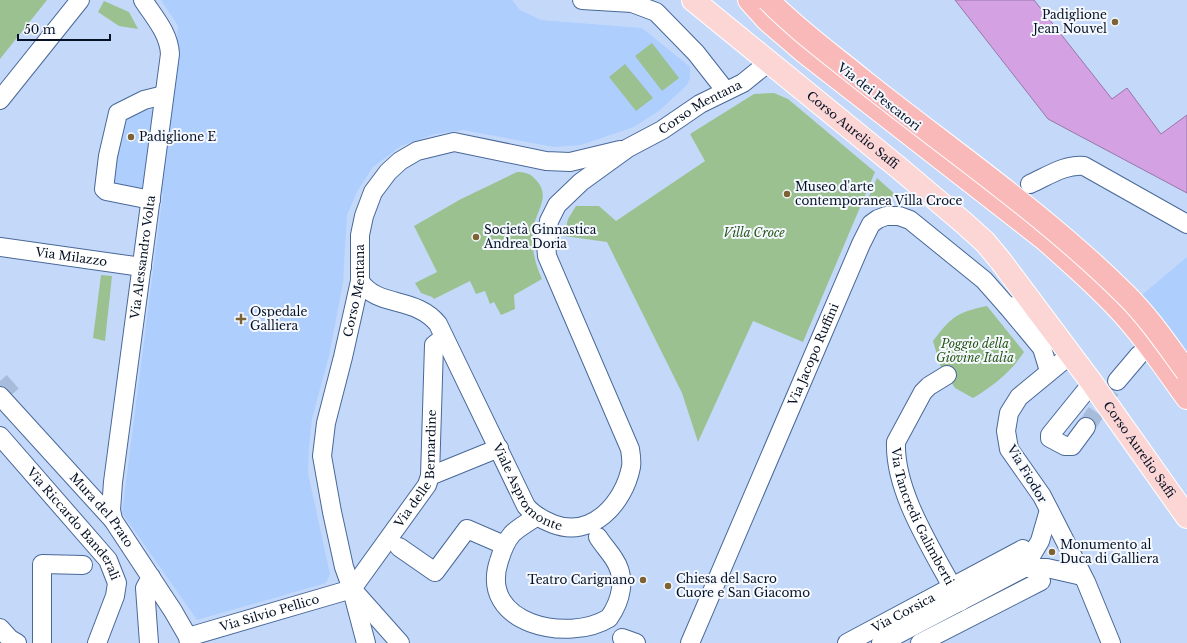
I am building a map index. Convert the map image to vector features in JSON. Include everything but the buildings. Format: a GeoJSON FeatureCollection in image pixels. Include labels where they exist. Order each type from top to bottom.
{"type":"FeatureCollection","features":[{"type":"Feature","properties":{"kind":"highway"},"geometry":{"type":"LineString","coordinates":[[749,0],[767,20],[803,51],[1043,238],[1076,267],[1115,305],[1154,352],[1187,398]]}},
{"type":"Feature","properties":{"kind":"highway"},"geometry":{"type":"LineString","coordinates":[[768,0],[784,17],[807,36],[1033,212],[1082,254],[1128,297],[1160,334],[1187,372]]}},
{"type":"Feature","properties":{"kind":"main road","name":"Corso Aurelio Saffi"},"geometry":{"type":"LineString","coordinates":[[693,0],[900,168],[985,242],[1036,307],[1092,383],[1187,517]]}},
{"type":"Feature","properties":{"kind":"street"},"geometry":{"type":"LineString","coordinates":[[0,100],[80,0]]}},
{"type":"Feature","properties":{"kind":"street"},"geometry":{"type":"LineString","coordinates":[[582,0],[637,2],[656,12],[662,9],[668,26],[696,53],[725,90]]}},
{"type":"Feature","properties":{"kind":"street","name":"Via dei Pescatori"},"geometry":{"type":"LineString","coordinates":[[763,0],[811,45],[968,168],[1001,186],[1025,190],[1064,168],[1075,165],[1084,166],[1187,224]]}},
{"type":"Feature","properties":{"kind":"street","name":"Via Alessandro Volta"},"geometry":{"type":"LineString","coordinates":[[112,512],[170,54],[170,44],[160,26],[142,1]]}},
{"type":"Feature","properties":{"kind":"street","name":"Corso Mentana"},"geometry":{"type":"LineString","coordinates":[[581,182],[628,148],[662,130],[700,104],[725,90],[743,83],[769,62]]}},
{"type":"Feature","properties":{"kind":"street"},"geometry":{"type":"LineString","coordinates":[[151,200],[106,191],[104,189],[108,156],[118,114],[144,100],[164,96]]}},
{"type":"Feature","properties":{"kind":"street","name":"Corso Mentana"},"geometry":{"type":"LineString","coordinates":[[400,643],[352,589],[332,512],[322,456],[326,423],[343,358],[360,281],[360,235],[364,216],[373,192],[388,172],[400,161],[417,151],[454,142],[546,161],[570,162],[628,148]]}},
{"type":"Feature","properties":{"kind":"street"},"geometry":{"type":"LineString","coordinates":[[570,162],[578,166],[581,175],[581,182]]}},
{"type":"Feature","properties":{"kind":"street","name":"Viale Aspromonte"},"geometry":{"type":"LineString","coordinates":[[360,281],[369,292],[423,310],[435,320],[439,341],[495,452],[526,506],[537,516],[564,527],[574,529],[591,524],[598,520],[617,500],[628,477],[631,466],[630,449],[547,256],[546,243],[549,220],[557,205],[581,182]]}},
{"type":"Feature","properties":{"kind":"street","name":"Via Jacopo Ruffini"},"geometry":{"type":"LineString","coordinates":[[690,643],[822,331],[871,224],[886,216],[899,216],[910,220],[984,280],[1042,348],[1049,371]]}},
{"type":"Feature","properties":{"kind":"street","name":"Via Milazzo"},"geometry":{"type":"LineString","coordinates":[[0,247],[142,267]]}},
{"type":"Feature","properties":{"kind":"street"},"geometry":{"type":"LineString","coordinates":[[1007,306],[1036,307]]}},
{"type":"Feature","properties":{"kind":"street","name":"Via delle Bernardine"},"geometry":{"type":"LineString","coordinates":[[352,589],[428,480],[439,341]]}},
{"type":"Feature","properties":{"kind":"street","name":"Via Fiodor"},"geometry":{"type":"LineString","coordinates":[[1070,355],[1019,397],[1010,413],[1006,431],[1009,449],[1042,496],[1082,576],[1111,643]]}},
{"type":"Feature","properties":{"kind":"street"},"geometry":{"type":"LineString","coordinates":[[1117,381],[1139,355]]}},
{"type":"Feature","properties":{"kind":"street","name":"Via Tancredi Galimberti"},"geometry":{"type":"LineString","coordinates":[[947,375],[929,386],[923,392],[896,442],[896,449],[902,484],[909,504],[956,594]]}},
{"type":"Feature","properties":{"kind":"street"},"geometry":{"type":"LineString","coordinates":[[1086,427],[1072,446],[1065,446],[1050,438],[1050,435],[1092,383]]}},
{"type":"Feature","properties":{"kind":"street","name":"Mura del Prato"},"geometry":{"type":"LineString","coordinates":[[7,397],[112,512],[173,611],[188,640]]}},
{"type":"Feature","properties":{"kind":"street","name":"Via Riccardo Banderali"},"geometry":{"type":"LineString","coordinates":[[0,436],[108,560],[117,583],[115,596],[97,643]]}},
{"type":"Feature","properties":{"kind":"street"},"geometry":{"type":"LineString","coordinates":[[428,480],[495,452]]}},
{"type":"Feature","properties":{"kind":"street"},"geometry":{"type":"LineString","coordinates":[[1024,568],[1040,541],[1049,510]]}},
{"type":"Feature","properties":{"kind":"street"},"geometry":{"type":"LineString","coordinates":[[537,516],[513,533],[504,545],[495,571],[495,581],[497,593],[507,615],[522,630],[543,638],[564,643],[586,641],[594,634],[619,636],[613,611],[621,592],[622,580],[615,559],[598,537]]}},
{"type":"Feature","properties":{"kind":"street"},"geometry":{"type":"LineString","coordinates":[[400,547],[435,572],[467,530],[504,545]]}},
{"type":"Feature","properties":{"kind":"street","name":"Via Corsica"},"geometry":{"type":"LineString","coordinates":[[881,643],[913,626],[956,594],[1023,550]]}},
{"type":"Feature","properties":{"kind":"street"},"geometry":{"type":"LineString","coordinates":[[42,643],[42,564],[83,565]]}},
{"type":"Feature","properties":{"kind":"street","name":"Via Corsica"},"geometry":{"type":"LineString","coordinates":[[847,643],[956,594],[1024,568],[1047,568],[1082,576]]}},
{"type":"Feature","properties":{"kind":"street"},"geometry":{"type":"LineString","coordinates":[[148,637],[145,588],[151,577]]}},
{"type":"Feature","properties":{"kind":"street"},"geometry":{"type":"LineString","coordinates":[[913,626],[921,643],[1041,581]]}},
{"type":"Feature","properties":{"kind":"street"},"geometry":{"type":"LineString","coordinates":[[352,589],[366,643]]}},
{"type":"Feature","properties":{"kind":"street","name":"Via Silvio Pellico"},"geometry":{"type":"LineString","coordinates":[[188,640],[352,589]]}},
{"type":"Feature","properties":{"kind":"street"},"geometry":{"type":"LineString","coordinates":[[148,637],[160,617],[173,611]]}},
{"type":"Feature","properties":{"kind":"street"},"geometry":{"type":"LineString","coordinates":[[366,643],[374,629],[382,623]]}},
{"type":"Feature","properties":{"kind":"shaded area","name":"Ospedale Galliera"},"geometry":{"type":"Polygon","coordinates":[[[161,0],[512,0],[520,10],[541,20],[642,28],[690,67],[690,78],[687,85],[660,110],[634,127],[581,145],[554,147],[463,130],[435,134],[401,146],[373,167],[358,190],[347,215],[343,283],[329,356],[312,419],[308,473],[330,574],[326,583],[197,620],[122,513],[163,193],[111,185],[119,107],[169,112],[178,26],[161,0]]]}},
{"type":"Feature","properties":{"kind":"shaded area"},"geometry":{"type":"Polygon","coordinates":[[[955,0],[1034,0],[1112,99],[1127,88],[1161,134],[1187,115],[1187,193],[1048,119],[955,0]]]}},
{"type":"Feature","properties":{"kind":"shaded area"},"geometry":{"type":"Polygon","coordinates":[[[1187,257],[1187,362],[1137,299],[1187,257]]]}},
{"type":"Feature","properties":{"kind":"green space"},"geometry":{"type":"Polygon","coordinates":[[[0,0],[47,0],[0,59],[0,0]]]}},
{"type":"Feature","properties":{"kind":"green space"},"geometry":{"type":"Polygon","coordinates":[[[104,1],[129,12],[138,29],[119,26],[98,12],[104,1]]]}},
{"type":"Feature","properties":{"kind":"green space"},"geometry":{"type":"Polygon","coordinates":[[[652,43],[679,78],[662,91],[635,56],[652,43]]]}},
{"type":"Feature","properties":{"kind":"green space"},"geometry":{"type":"Polygon","coordinates":[[[625,64],[653,98],[636,111],[609,77],[625,64]]]}},
{"type":"Feature","properties":{"kind":"green space","name":"Villa Croce"},"geometry":{"type":"Polygon","coordinates":[[[774,93],[788,99],[875,172],[803,342],[753,321],[698,442],[682,393],[607,242],[564,236],[568,219],[576,206],[599,206],[616,221],[705,161],[690,134],[754,94],[774,93]]]}},
{"type":"Feature","properties":{"kind":"green space","name":"Società Ginnastica Andrea Doria"},"geometry":{"type":"Polygon","coordinates":[[[517,172],[526,173],[532,176],[541,186],[543,192],[543,199],[533,230],[534,255],[542,279],[514,295],[515,309],[501,315],[494,302],[490,304],[485,291],[476,294],[470,281],[434,299],[421,293],[415,283],[437,272],[414,226],[461,199],[517,172]]]}},
{"type":"Feature","properties":{"kind":"green space"},"geometry":{"type":"Polygon","coordinates":[[[877,178],[897,196],[879,199],[865,205],[877,178]]]}},
{"type":"Feature","properties":{"kind":"green space"},"geometry":{"type":"Polygon","coordinates":[[[101,275],[112,276],[105,341],[93,338],[101,275]]]}},
{"type":"Feature","properties":{"kind":"green space","name":"Poggio della Giovine Italia"},"geometry":{"type":"Polygon","coordinates":[[[987,306],[1024,352],[1001,378],[988,389],[973,398],[955,388],[940,365],[933,341],[950,321],[961,313],[987,306]]]}},
{"type":"Feature","properties":{"kind":"tunnel"},"geometry":{"type":"LineString","coordinates":[[0,381],[15,398]]}},
{"type":"Feature","properties":{"kind":"tunnel"},"geometry":{"type":"LineString","coordinates":[[1086,427],[1117,381]]}},
{"type":"Feature","properties":{"kind":"place","name":"Padiglione Jean Nouvel"},"geometry":{"type":"Point","coordinates":[1115,22]}},
{"type":"Feature","properties":{"kind":"place","name":"Padiglione E"},"geometry":{"type":"Point","coordinates":[131,137]}},
{"type":"Feature","properties":{"kind":"place","name":"Museo d'arte contemporanea Villa Croce"},"geometry":{"type":"Point","coordinates":[787,194]}},
{"type":"Feature","properties":{"kind":"place","name":"Società Ginnastica Andrea Doria"},"geometry":{"type":"Point","coordinates":[476,237]}},
{"type":"Feature","properties":{"kind":"place","name":"Ospedale Galliera"},"geometry":{"type":"Point","coordinates":[241,319]}},
{"type":"Feature","properties":{"kind":"place","name":"Monumento al Duca di Galliera"},"geometry":{"type":"Point","coordinates":[1052,552]}},
{"type":"Feature","properties":{"kind":"place","name":"Teatro Carignano"},"geometry":{"type":"Point","coordinates":[643,580]}},
{"type":"Feature","properties":{"kind":"place","name":"Chiesa del Sacro Cuore e San Giacomo"},"geometry":{"type":"Point","coordinates":[668,586]}}]}
